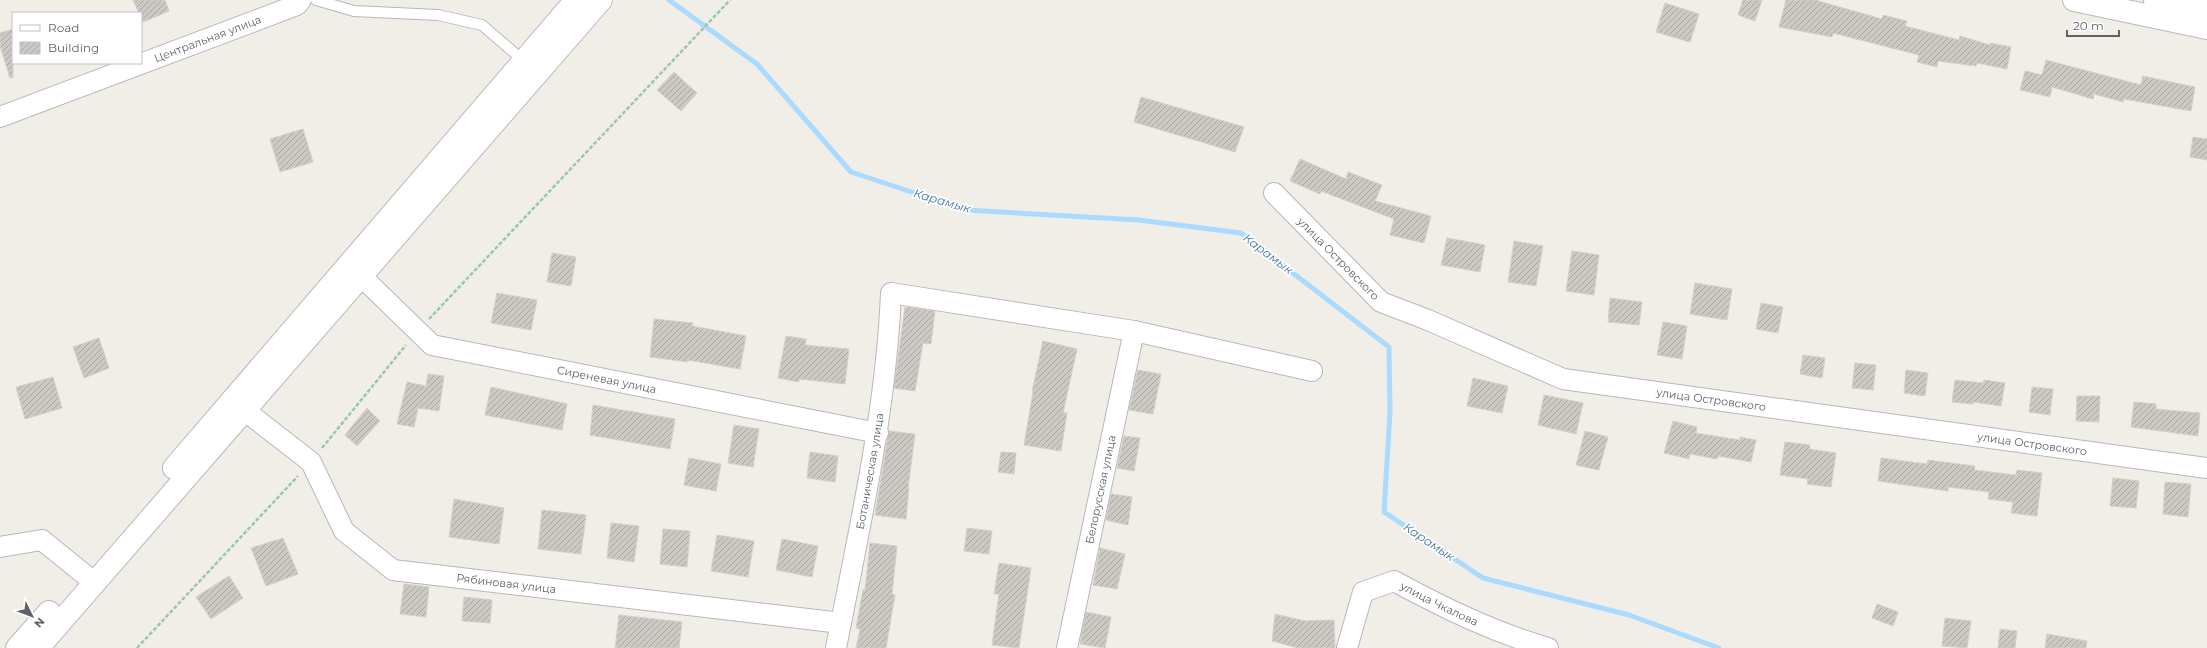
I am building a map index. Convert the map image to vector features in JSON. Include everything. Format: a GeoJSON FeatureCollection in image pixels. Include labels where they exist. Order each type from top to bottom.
{"type":"FeatureCollection","features":[{"type":"Feature","properties":{"kind":"main road"},"geometry":{"type":"LineString","coordinates":[[17,648],[89,578],[244,410],[361,276],[531,67],[576,0]]}},
{"type":"Feature","properties":{"kind":"main road"},"geometry":{"type":"LineString","coordinates":[[2074,0],[2207,28]]}},
{"type":"Feature","properties":{"kind":"main road"},"geometry":{"type":"LineString","coordinates":[[2155,0],[2207,10]]}},
{"type":"Feature","properties":{"kind":"main road"},"geometry":{"type":"LineString","coordinates":[[38,648],[89,578],[531,67],[600,1]]}},
{"type":"Feature","properties":{"kind":"street","name":"Центральная улица"},"geometry":{"type":"LineString","coordinates":[[142,63],[297,5],[301,0]]}},
{"type":"Feature","properties":{"kind":"street","name":"Центральная улица"},"geometry":{"type":"LineString","coordinates":[[0,117],[141,64]]}},
{"type":"Feature","properties":{"kind":"street","name":"улица Островского"},"geometry":{"type":"LineString","coordinates":[[1274,193],[1381,302],[1428,320],[1563,379],[2207,468]]}},
{"type":"Feature","properties":{"kind":"street","name":"Сиреневая улица"},"geometry":{"type":"LineString","coordinates":[[361,276],[432,345],[878,433]]}},
{"type":"Feature","properties":{"kind":"street","name":"Ботаническая улица"},"geometry":{"type":"LineString","coordinates":[[836,648],[878,433],[890,328],[891,293],[1134,331]]}},
{"type":"Feature","properties":{"kind":"street"},"geometry":{"type":"LineString","coordinates":[[1134,331],[1312,371]]}},
{"type":"Feature","properties":{"kind":"street","name":"Белорусская улица"},"geometry":{"type":"LineString","coordinates":[[1067,648],[1134,331]]}},
{"type":"Feature","properties":{"kind":"street","name":"Рябиновая улица"},"geometry":{"type":"LineString","coordinates":[[244,410],[311,462],[344,531],[393,570],[841,623]]}},
{"type":"Feature","properties":{"kind":"street"},"geometry":{"type":"LineString","coordinates":[[0,547],[42,540],[89,578]]}},
{"type":"Feature","properties":{"kind":"street","name":"улица Чкалова"},"geometry":{"type":"LineString","coordinates":[[1348,648],[1363,592],[1394,581],[1456,615],[1524,641],[1548,648]]}},
{"type":"Feature","properties":{"kind":"lane"},"geometry":{"type":"LineString","coordinates":[[316,0],[354,11],[438,15],[482,24],[531,67]]}},
{"type":"Feature","properties":{"kind":"path"},"geometry":{"type":"LineString","coordinates":[[137,648],[311,462],[417,331],[730,0]]}},
{"type":"Feature","properties":{"kind":"building"},"geometry":{"type":"Polygon","coordinates":[[[133,0],[165,0],[169,11],[143,22],[142,12],[139,12],[133,0]]]}},
{"type":"Feature","properties":{"kind":"building"},"geometry":{"type":"Polygon","coordinates":[[[1743,0],[1762,0],[1755,21],[1738,15],[1743,0]]]}},
{"type":"Feature","properties":{"kind":"building"},"geometry":{"type":"Polygon","coordinates":[[[1786,0],[1815,0],[1882,19],[1883,15],[1907,21],[1905,26],[1959,40],[1960,36],[1990,45],[1990,43],[2011,47],[2007,69],[1977,63],[1976,66],[1938,61],[1937,67],[1917,62],[1919,55],[1833,33],[1832,37],[1779,27],[1786,0]]]}},
{"type":"Feature","properties":{"kind":"building"},"geometry":{"type":"Polygon","coordinates":[[[1665,3],[1699,14],[1690,42],[1656,32],[1665,3]]]}},
{"type":"Feature","properties":{"kind":"building"},"geometry":{"type":"Polygon","coordinates":[[[12,29],[13,77],[10,78],[0,46],[0,33],[12,29]]]}},
{"type":"Feature","properties":{"kind":"building"},"geometry":{"type":"Polygon","coordinates":[[[2046,60],[2141,85],[2143,76],[2195,87],[2191,111],[2124,99],[2123,102],[2094,94],[2093,99],[2052,87],[2050,97],[2020,90],[2025,71],[2042,75],[2046,60]]]}},
{"type":"Feature","properties":{"kind":"building"},"geometry":{"type":"Polygon","coordinates":[[[674,72],[697,93],[681,111],[657,90],[674,72]]]}},
{"type":"Feature","properties":{"kind":"building"},"geometry":{"type":"Polygon","coordinates":[[[1141,97],[1244,127],[1235,152],[1134,122],[1141,97]]]}},
{"type":"Feature","properties":{"kind":"building"},"geometry":{"type":"Polygon","coordinates":[[[303,129],[313,162],[280,172],[270,139],[303,129]]]}},
{"type":"Feature","properties":{"kind":"building"},"geometry":{"type":"Polygon","coordinates":[[[2193,137],[2207,139],[2207,160],[2190,157],[2193,137]]]}},
{"type":"Feature","properties":{"kind":"building"},"geometry":{"type":"Polygon","coordinates":[[[1300,159],[1346,179],[1348,172],[1382,185],[1375,201],[1431,216],[1424,243],[1390,235],[1394,219],[1321,191],[1320,194],[1290,181],[1300,159]]]}},
{"type":"Feature","properties":{"kind":"building"},"geometry":{"type":"Polygon","coordinates":[[[1447,238],[1485,245],[1480,272],[1441,265],[1447,238]]]}},
{"type":"Feature","properties":{"kind":"building"},"geometry":{"type":"Polygon","coordinates":[[[1514,241],[1543,246],[1536,286],[1508,282],[1514,241]]]}},
{"type":"Feature","properties":{"kind":"building"},"geometry":{"type":"Polygon","coordinates":[[[1572,251],[1599,255],[1594,295],[1566,291],[1572,251]]]}},
{"type":"Feature","properties":{"kind":"building"},"geometry":{"type":"Polygon","coordinates":[[[552,253],[576,257],[571,286],[547,282],[552,253]]]}},
{"type":"Feature","properties":{"kind":"building"},"geometry":{"type":"Polygon","coordinates":[[[1695,283],[1732,289],[1727,320],[1690,314],[1695,283]]]}},
{"type":"Feature","properties":{"kind":"building"},"geometry":{"type":"Polygon","coordinates":[[[497,293],[537,300],[531,330],[491,323],[497,293]]]}},
{"type":"Feature","properties":{"kind":"building"},"geometry":{"type":"Polygon","coordinates":[[[1610,298],[1642,302],[1639,325],[1608,322],[1610,298]]]}},
{"type":"Feature","properties":{"kind":"building"},"geometry":{"type":"Polygon","coordinates":[[[1761,303],[1783,307],[1778,333],[1756,329],[1761,303]]]}},
{"type":"Feature","properties":{"kind":"building"},"geometry":{"type":"Polygon","coordinates":[[[905,307],[935,311],[931,344],[923,343],[915,391],[894,388],[905,307]]]}},
{"type":"Feature","properties":{"kind":"building"},"geometry":{"type":"Polygon","coordinates":[[[654,319],[693,323],[692,326],[746,336],[740,369],[688,360],[688,362],[650,357],[654,319]]]}},
{"type":"Feature","properties":{"kind":"building"},"geometry":{"type":"Polygon","coordinates":[[[1663,322],[1687,326],[1682,359],[1657,355],[1663,322]]]}},
{"type":"Feature","properties":{"kind":"building"},"geometry":{"type":"Polygon","coordinates":[[[786,336],[806,339],[805,345],[849,349],[845,384],[799,379],[799,382],[778,378],[786,336]]]}},
{"type":"Feature","properties":{"kind":"building"},"geometry":{"type":"Polygon","coordinates":[[[99,338],[109,368],[84,378],[73,347],[99,338]]]}},
{"type":"Feature","properties":{"kind":"building"},"geometry":{"type":"Polygon","coordinates":[[[1043,341],[1077,349],[1063,413],[1067,413],[1061,451],[1024,445],[1032,392],[1043,341]]]}},
{"type":"Feature","properties":{"kind":"building"},"geometry":{"type":"Polygon","coordinates":[[[1803,355],[1825,358],[1822,378],[1800,374],[1803,355]]]}},
{"type":"Feature","properties":{"kind":"building"},"geometry":{"type":"Polygon","coordinates":[[[1855,363],[1876,365],[1873,390],[1852,388],[1855,363]]]}},
{"type":"Feature","properties":{"kind":"building"},"geometry":{"type":"Polygon","coordinates":[[[1138,370],[1161,374],[1153,414],[1129,410],[1138,370]]]}},
{"type":"Feature","properties":{"kind":"building"},"geometry":{"type":"Polygon","coordinates":[[[1906,370],[1928,373],[1925,396],[1904,393],[1906,370]]]}},
{"type":"Feature","properties":{"kind":"building"},"geometry":{"type":"Polygon","coordinates":[[[428,374],[444,376],[439,411],[418,408],[414,427],[397,424],[407,382],[426,386],[428,374]]]}},
{"type":"Feature","properties":{"kind":"building"},"geometry":{"type":"Polygon","coordinates":[[[53,377],[62,408],[25,419],[16,387],[53,377]]]}},
{"type":"Feature","properties":{"kind":"building"},"geometry":{"type":"Polygon","coordinates":[[[1473,378],[1508,386],[1502,413],[1467,406],[1473,378]]]}},
{"type":"Feature","properties":{"kind":"building"},"geometry":{"type":"Polygon","coordinates":[[[1955,380],[1983,383],[1984,380],[2005,383],[2001,406],[1973,402],[1973,404],[1952,402],[1955,380]]]}},
{"type":"Feature","properties":{"kind":"building"},"geometry":{"type":"Polygon","coordinates":[[[491,387],[567,404],[562,430],[485,415],[491,387]]]}},
{"type":"Feature","properties":{"kind":"building"},"geometry":{"type":"Polygon","coordinates":[[[2032,387],[2053,389],[2050,415],[2029,412],[2032,387]]]}},
{"type":"Feature","properties":{"kind":"building"},"geometry":{"type":"Polygon","coordinates":[[[1544,395],[1583,403],[1576,434],[1538,425],[1544,395]]]}},
{"type":"Feature","properties":{"kind":"building"},"geometry":{"type":"Polygon","coordinates":[[[2077,396],[2100,396],[2099,422],[2076,421],[2077,396]]]}},
{"type":"Feature","properties":{"kind":"building"},"geometry":{"type":"Polygon","coordinates":[[[2134,402],[2156,404],[2156,409],[2200,413],[2198,436],[2131,427],[2134,402]]]}},
{"type":"Feature","properties":{"kind":"building"},"geometry":{"type":"Polygon","coordinates":[[[593,405],[675,419],[670,449],[590,435],[593,405]]]}},
{"type":"Feature","properties":{"kind":"building"},"geometry":{"type":"Polygon","coordinates":[[[367,408],[380,421],[357,446],[345,435],[367,408]]]}},
{"type":"Feature","properties":{"kind":"building"},"geometry":{"type":"Polygon","coordinates":[[[1673,421],[1697,427],[1696,433],[1740,440],[1740,437],[1756,440],[1751,462],[1718,456],[1717,459],[1690,454],[1689,459],[1664,453],[1673,421]]]}},
{"type":"Feature","properties":{"kind":"building"},"geometry":{"type":"Polygon","coordinates":[[[734,425],[759,429],[753,467],[728,463],[734,425]]]}},
{"type":"Feature","properties":{"kind":"building"},"geometry":{"type":"Polygon","coordinates":[[[889,431],[915,434],[908,488],[906,519],[875,515],[889,431]]]}},
{"type":"Feature","properties":{"kind":"building"},"geometry":{"type":"Polygon","coordinates":[[[1585,431],[1608,437],[1599,470],[1576,465],[1585,431]]]}},
{"type":"Feature","properties":{"kind":"building"},"geometry":{"type":"Polygon","coordinates":[[[1124,436],[1140,438],[1134,471],[1117,468],[1124,436]]]}},
{"type":"Feature","properties":{"kind":"building"},"geometry":{"type":"Polygon","coordinates":[[[1785,442],[1810,445],[1809,449],[1836,453],[1831,487],[1807,484],[1808,479],[1780,475],[1785,442]]]}},
{"type":"Feature","properties":{"kind":"building"},"geometry":{"type":"Polygon","coordinates":[[[810,452],[838,456],[835,482],[807,478],[810,452]]]}},
{"type":"Feature","properties":{"kind":"building"},"geometry":{"type":"Polygon","coordinates":[[[1001,452],[1016,453],[1014,474],[998,472],[1001,452]]]}},
{"type":"Feature","properties":{"kind":"building"},"geometry":{"type":"Polygon","coordinates":[[[689,458],[721,464],[716,491],[684,485],[689,458]]]}},
{"type":"Feature","properties":{"kind":"building"},"geometry":{"type":"Polygon","coordinates":[[[1881,458],[1927,464],[1928,460],[1975,466],[1974,470],[2016,475],[2017,470],[2042,473],[2037,516],[2011,513],[2013,502],[1988,499],[1989,492],[1948,487],[1948,491],[1878,481],[1881,458]]]}},
{"type":"Feature","properties":{"kind":"building"},"geometry":{"type":"Polygon","coordinates":[[[2113,478],[2139,481],[2136,508],[2110,506],[2113,478]]]}},
{"type":"Feature","properties":{"kind":"building"},"geometry":{"type":"Polygon","coordinates":[[[2165,482],[2191,484],[2188,517],[2163,514],[2165,482]]]}},
{"type":"Feature","properties":{"kind":"building"},"geometry":{"type":"Polygon","coordinates":[[[1111,494],[1132,497],[1128,525],[1106,520],[1111,494]]]}},
{"type":"Feature","properties":{"kind":"building"},"geometry":{"type":"Polygon","coordinates":[[[454,499],[504,508],[499,544],[449,537],[454,499]]]}},
{"type":"Feature","properties":{"kind":"building"},"geometry":{"type":"Polygon","coordinates":[[[542,510],[586,515],[581,554],[538,549],[542,510]]]}},
{"type":"Feature","properties":{"kind":"building"},"geometry":{"type":"Polygon","coordinates":[[[611,523],[639,526],[634,562],[607,558],[611,523]]]}},
{"type":"Feature","properties":{"kind":"building"},"geometry":{"type":"Polygon","coordinates":[[[967,528],[992,531],[989,554],[964,551],[967,528]]]}},
{"type":"Feature","properties":{"kind":"building"},"geometry":{"type":"Polygon","coordinates":[[[663,529],[690,531],[687,567],[660,564],[663,529]]]}},
{"type":"Feature","properties":{"kind":"building"},"geometry":{"type":"Polygon","coordinates":[[[717,535],[754,541],[748,577],[711,571],[717,535]]]}},
{"type":"Feature","properties":{"kind":"building"},"geometry":{"type":"Polygon","coordinates":[[[283,538],[298,574],[266,586],[251,548],[283,538]]]}},
{"type":"Feature","properties":{"kind":"building"},"geometry":{"type":"Polygon","coordinates":[[[782,539],[818,546],[812,577],[776,570],[782,539]]]}},
{"type":"Feature","properties":{"kind":"building"},"geometry":{"type":"Polygon","coordinates":[[[870,543],[897,546],[892,594],[895,595],[886,648],[856,648],[860,629],[856,628],[863,590],[865,590],[870,543]]]}},
{"type":"Feature","properties":{"kind":"building"},"geometry":{"type":"Polygon","coordinates":[[[1100,548],[1125,554],[1117,589],[1093,585],[1100,548]]]}},
{"type":"Feature","properties":{"kind":"building"},"geometry":{"type":"Polygon","coordinates":[[[999,563],[1031,568],[1019,648],[992,645],[999,594],[994,594],[999,563]]]}},
{"type":"Feature","properties":{"kind":"building"},"geometry":{"type":"Polygon","coordinates":[[[229,576],[243,598],[211,619],[196,597],[229,576]]]}},
{"type":"Feature","properties":{"kind":"building"},"geometry":{"type":"Polygon","coordinates":[[[404,584],[429,587],[426,617],[400,614],[404,584]]]}},
{"type":"Feature","properties":{"kind":"building"},"geometry":{"type":"Polygon","coordinates":[[[464,597],[492,600],[490,623],[462,621],[464,597]]]}},
{"type":"Feature","properties":{"kind":"building"},"geometry":{"type":"Polygon","coordinates":[[[1877,604],[1898,612],[1893,626],[1872,618],[1877,604]]]}},
{"type":"Feature","properties":{"kind":"building"},"geometry":{"type":"Polygon","coordinates":[[[1086,612],[1111,617],[1105,648],[1080,644],[1086,612]]]}},
{"type":"Feature","properties":{"kind":"building"},"geometry":{"type":"Polygon","coordinates":[[[1275,614],[1305,621],[1334,620],[1335,648],[1298,648],[1272,641],[1275,614]]]}},
{"type":"Feature","properties":{"kind":"building"},"geometry":{"type":"Polygon","coordinates":[[[619,615],[682,622],[679,648],[615,648],[619,615]]]}},
{"type":"Feature","properties":{"kind":"building"},"geometry":{"type":"Polygon","coordinates":[[[1945,618],[1971,621],[1967,648],[1942,646],[1945,618]]]}},
{"type":"Feature","properties":{"kind":"building"},"geometry":{"type":"Polygon","coordinates":[[[2000,629],[2017,631],[2015,648],[1998,648],[2000,629]]]}},
{"type":"Feature","properties":{"kind":"building"},"geometry":{"type":"Polygon","coordinates":[[[2047,634],[2087,641],[2086,648],[2045,648],[2047,634]]]}},
{"type":"Feature","properties":{"kind":"waterway","name":"Карамык"},"geometry":{"type":"LineString","coordinates":[[669,0],[757,64],[851,172],[966,210],[1139,220],[1241,233],[1389,347],[1390,412],[1384,512],[1483,578],[1629,615],[1719,648]]}}]}
